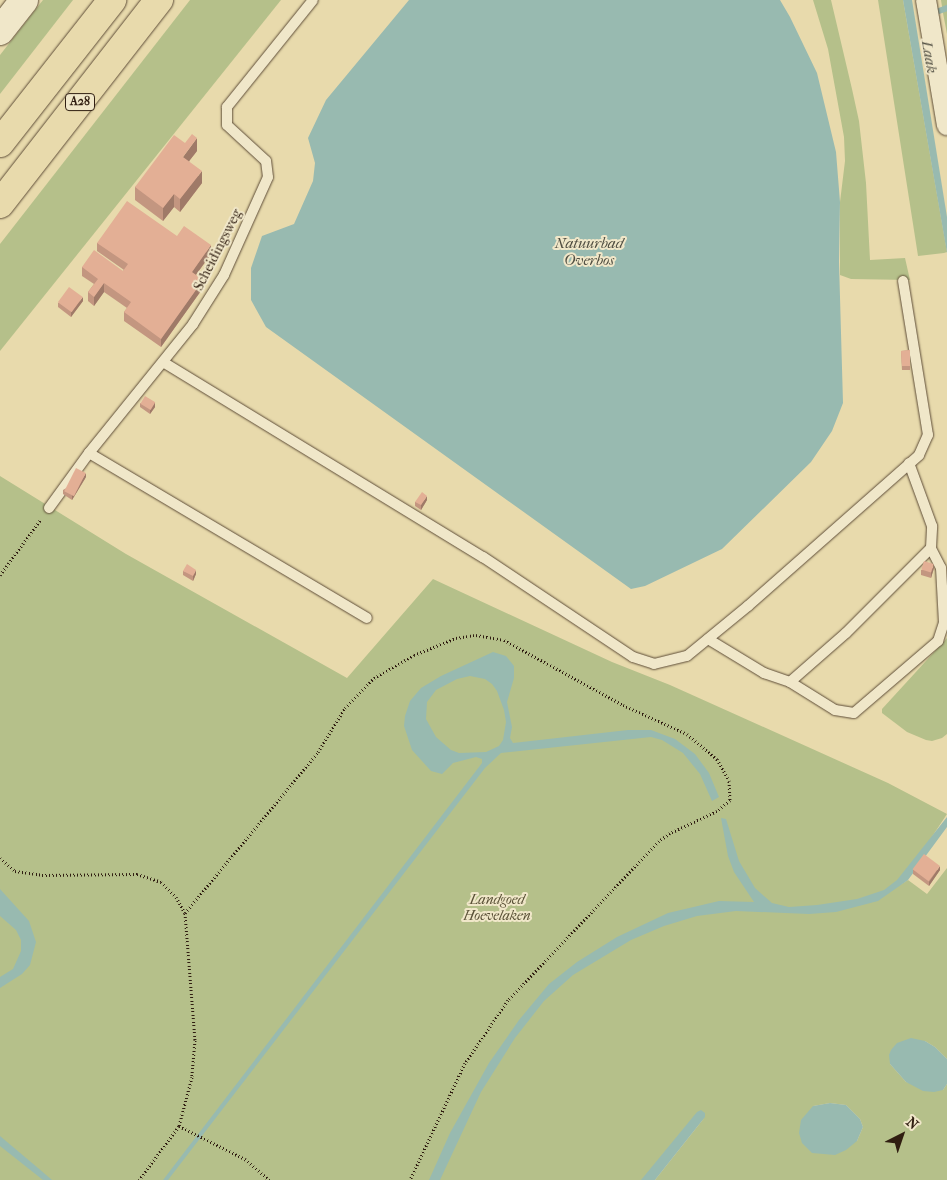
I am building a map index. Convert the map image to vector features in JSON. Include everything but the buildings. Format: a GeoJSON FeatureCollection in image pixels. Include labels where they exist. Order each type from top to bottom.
{"type":"FeatureCollection","features":[{"type":"Feature","properties":{"kind":"highway","name":"A28"},"geometry":{"type":"LineString","coordinates":[[0,143],[112,0]]}},
{"type":"Feature","properties":{"kind":"highway","name":"A28"},"geometry":{"type":"LineString","coordinates":[[0,204],[159,0]]}},
{"type":"Feature","properties":{"kind":"main road"},"geometry":{"type":"LineString","coordinates":[[0,31],[18,1]]}},
{"type":"Feature","properties":{"kind":"street"},"geometry":{"type":"LineString","coordinates":[[926,0],[947,125]]}},
{"type":"Feature","properties":{"kind":"lane","name":"Scheidingsweg"},"geometry":{"type":"LineString","coordinates":[[49,508],[89,453],[193,324],[224,275],[268,177],[266,161],[227,125],[227,107],[313,0]]}},
{"type":"Feature","properties":{"kind":"lane"},"geometry":{"type":"LineString","coordinates":[[163,362],[483,557],[633,658],[654,664],[687,656],[919,455],[928,436],[904,281]]}},
{"type":"Feature","properties":{"kind":"lane"},"geometry":{"type":"LineString","coordinates":[[89,453],[367,618]]}},
{"type":"Feature","properties":{"kind":"lane"},"geometry":{"type":"LineString","coordinates":[[708,639],[764,673],[790,682],[835,710],[854,713],[938,642],[944,623],[941,568],[931,548],[932,526],[909,463]]}},
{"type":"Feature","properties":{"kind":"lane"},"geometry":{"type":"LineString","coordinates":[[790,682],[846,633],[931,548]]}},
{"type":"Feature","properties":{"kind":"path"},"geometry":{"type":"LineString","coordinates":[[0,575],[49,508]]}},
{"type":"Feature","properties":{"kind":"path"},"geometry":{"type":"LineString","coordinates":[[185,913],[318,752],[345,708],[374,678],[414,656],[456,638],[476,635],[504,640],[623,705],[687,734],[717,759],[729,781],[731,790],[730,800],[717,811],[670,833],[659,841],[508,1000],[465,1062],[410,1180]]}},
{"type":"Feature","properties":{"kind":"path"},"geometry":{"type":"LineString","coordinates":[[0,858],[16,871],[42,875],[137,874],[161,882],[176,897],[185,913],[195,1040],[192,1077],[179,1126],[139,1180]]}},
{"type":"Feature","properties":{"kind":"path"},"geometry":{"type":"LineString","coordinates":[[179,1126],[245,1159],[269,1180]]}},
{"type":"Feature","properties":{"kind":"green space"},"geometry":{"type":"Polygon","coordinates":[[[43,0],[73,0],[0,94],[0,55],[43,0]]]}},
{"type":"Feature","properties":{"kind":"green space"},"geometry":{"type":"Polygon","coordinates":[[[190,0],[281,0],[0,351],[0,244],[190,0]]]}},
{"type":"Feature","properties":{"kind":"green space"},"geometry":{"type":"Polygon","coordinates":[[[813,0],[831,0],[852,89],[859,121],[866,183],[870,260],[905,258],[910,280],[851,279],[840,275],[840,202],[845,161],[844,137],[828,49],[813,0]]]}},
{"type":"Feature","properties":{"kind":"green space"},"geometry":{"type":"Polygon","coordinates":[[[878,0],[903,0],[947,252],[944,253],[918,256],[878,0]]]}},
{"type":"Feature","properties":{"kind":"green space"},"geometry":{"type":"Polygon","coordinates":[[[941,0],[947,0],[947,34],[943,13],[941,0]]]}},
{"type":"Feature","properties":{"kind":"green space","name":"Landgoed Hoevelaken"},"geometry":{"type":"Polygon","coordinates":[[[0,476],[126,554],[347,678],[433,579],[612,662],[670,685],[888,783],[947,814],[900,885],[908,880],[927,894],[947,868],[947,1059],[935,1047],[925,1041],[890,1064],[906,1082],[943,1090],[947,1084],[947,1180],[655,1180],[705,1117],[649,1180],[0,1180],[0,476]],[[830,1103],[813,1106],[857,1141],[863,1127],[860,1119],[846,1105],[830,1103]]]}},
{"type":"Feature","properties":{"kind":"green space"},"geometry":{"type":"Polygon","coordinates":[[[947,638],[947,734],[942,738],[932,741],[926,740],[907,732],[882,713],[882,709],[947,638]]]}},
{"type":"Feature","properties":{"kind":"water","name":"Natuurbad Overbos"},"geometry":{"type":"Polygon","coordinates":[[[409,0],[780,0],[790,17],[817,73],[836,152],[840,202],[839,262],[843,403],[832,431],[811,462],[722,549],[645,586],[631,589],[266,327],[251,300],[251,268],[262,236],[294,224],[313,181],[315,163],[308,138],[326,100],[409,0]]]}},
{"type":"Feature","properties":{"kind":"water"},"geometry":{"type":"Polygon","coordinates":[[[903,0],[912,0],[947,217],[947,253],[903,0]]]}},
{"type":"Feature","properties":{"kind":"water"},"geometry":{"type":"Polygon","coordinates":[[[493,652],[506,656],[514,666],[514,678],[507,702],[512,727],[510,738],[513,743],[628,730],[651,730],[675,739],[695,754],[709,773],[719,797],[712,801],[700,774],[683,753],[662,740],[651,737],[501,753],[485,768],[168,1180],[163,1180],[482,763],[482,759],[476,757],[453,763],[442,774],[431,771],[412,750],[404,726],[410,701],[421,688],[441,676],[493,652]],[[470,676],[457,679],[436,690],[427,702],[426,719],[436,737],[451,750],[459,753],[486,752],[499,746],[503,740],[506,722],[504,710],[497,691],[485,679],[470,676]]]}},
{"type":"Feature","properties":{"kind":"water"},"geometry":{"type":"Polygon","coordinates":[[[947,817],[947,827],[908,880],[878,901],[836,912],[809,914],[736,911],[697,916],[664,926],[631,940],[573,975],[544,1001],[515,1038],[481,1092],[440,1180],[429,1180],[450,1133],[489,1063],[519,1020],[549,984],[577,962],[617,937],[668,913],[719,901],[754,902],[734,872],[728,856],[721,818],[726,819],[739,861],[755,888],[772,903],[789,907],[857,899],[884,890],[897,880],[947,817]]]}},
{"type":"Feature","properties":{"kind":"water"},"geometry":{"type":"Polygon","coordinates":[[[0,889],[29,921],[36,942],[30,965],[22,974],[0,988],[0,977],[13,969],[21,951],[21,940],[16,930],[0,916],[0,889]]]}},
{"type":"Feature","properties":{"kind":"water"},"geometry":{"type":"Polygon","coordinates":[[[911,1038],[925,1041],[935,1047],[947,1059],[947,1084],[943,1090],[934,1092],[923,1091],[906,1082],[890,1064],[889,1055],[891,1050],[897,1043],[911,1038]]]}},
{"type":"Feature","properties":{"kind":"water"},"geometry":{"type":"Polygon","coordinates":[[[830,1103],[846,1105],[860,1119],[863,1127],[857,1141],[846,1150],[835,1155],[812,1153],[802,1143],[799,1133],[801,1120],[813,1106],[830,1103]]]}},
{"type":"Feature","properties":{"kind":"water"},"geometry":{"type":"Polygon","coordinates":[[[701,1110],[705,1113],[705,1117],[655,1180],[641,1180],[697,1112],[701,1110]]]}},
{"type":"Feature","properties":{"kind":"water"},"geometry":{"type":"Polygon","coordinates":[[[0,1136],[52,1180],[43,1180],[0,1146],[0,1136]]]}},
{"type":"Feature","properties":{"kind":"waterway"},"geometry":{"type":"LineString","coordinates":[[939,11],[947,8]]}},
{"type":"Feature","properties":{"kind":"water label","name":"Laak"},"geometry":{"type":"Point","coordinates":[929,57]}}]}
